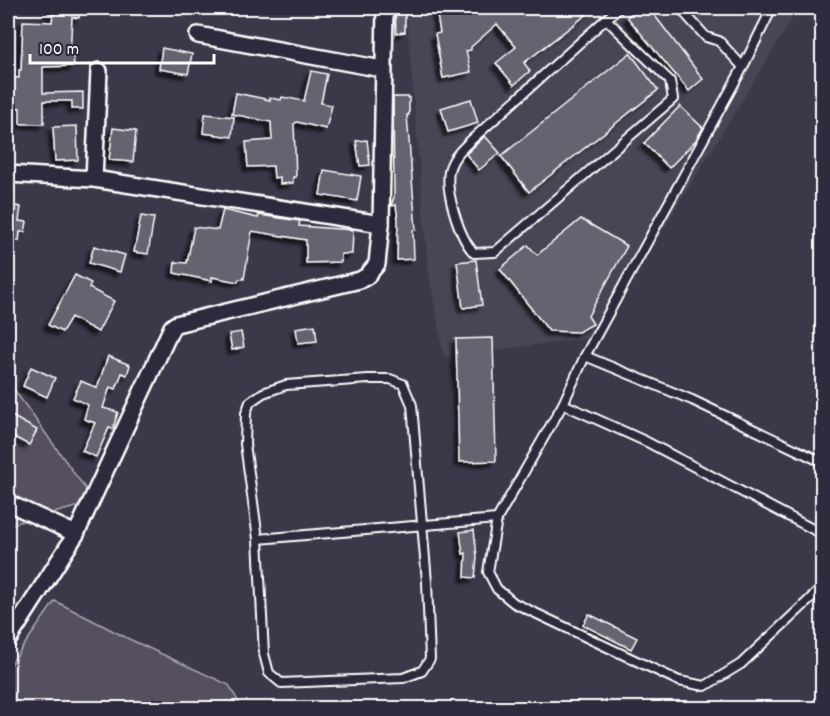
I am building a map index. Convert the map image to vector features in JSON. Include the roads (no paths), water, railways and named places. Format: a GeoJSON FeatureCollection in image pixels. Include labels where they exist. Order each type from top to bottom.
{"type":"FeatureCollection","features":[{"type":"Feature","properties":{"kind":"street"},"geometry":{"type":"LineString","coordinates":[[8,640],[76,534],[172,327],[176,324],[367,276],[377,264],[381,224],[382,69],[385,8]]}},
{"type":"Feature","properties":{"kind":"street"},"geometry":{"type":"LineString","coordinates":[[198,34],[382,69]]}},
{"type":"Feature","properties":{"kind":"street"},"geometry":{"type":"LineString","coordinates":[[94,179],[99,71]]}},
{"type":"Feature","properties":{"kind":"street"},"geometry":{"type":"LineString","coordinates":[[8,174],[94,179],[381,224]]}},
{"type":"Feature","properties":{"kind":"street"},"geometry":{"type":"LineString","coordinates":[[8,503],[76,534]]}},
{"type":"Feature","properties":{"kind":"lane"},"geometry":{"type":"LineString","coordinates":[[606,19],[670,81],[673,99],[495,252],[474,253],[465,243],[448,187],[449,167],[468,142],[606,19],[619,8]]}},
{"type":"Feature","properties":{"kind":"lane"},"geometry":{"type":"LineString","coordinates":[[680,8],[706,37],[719,41],[743,67]]}},
{"type":"Feature","properties":{"kind":"lane"},"geometry":{"type":"LineString","coordinates":[[772,8],[743,67],[585,356],[563,404],[497,519],[488,572],[497,589],[514,603],[679,681],[705,686],[741,664],[822,588]]}},
{"type":"Feature","properties":{"kind":"lane"},"geometry":{"type":"LineString","coordinates":[[585,356],[692,400],[822,462]]}},
{"type":"Feature","properties":{"kind":"lane"},"geometry":{"type":"LineString","coordinates":[[368,379],[390,379],[403,384],[412,405],[421,524],[427,582],[430,659],[422,670],[403,678],[295,684],[281,683],[269,673],[264,654],[258,539],[245,444],[246,413],[250,402],[263,393],[286,385],[368,379]]}},
{"type":"Feature","properties":{"kind":"lane"},"geometry":{"type":"LineString","coordinates":[[563,404],[647,442],[822,534]]}},
{"type":"Feature","properties":{"kind":"lane"},"geometry":{"type":"LineString","coordinates":[[258,539],[497,519]]}}]}
